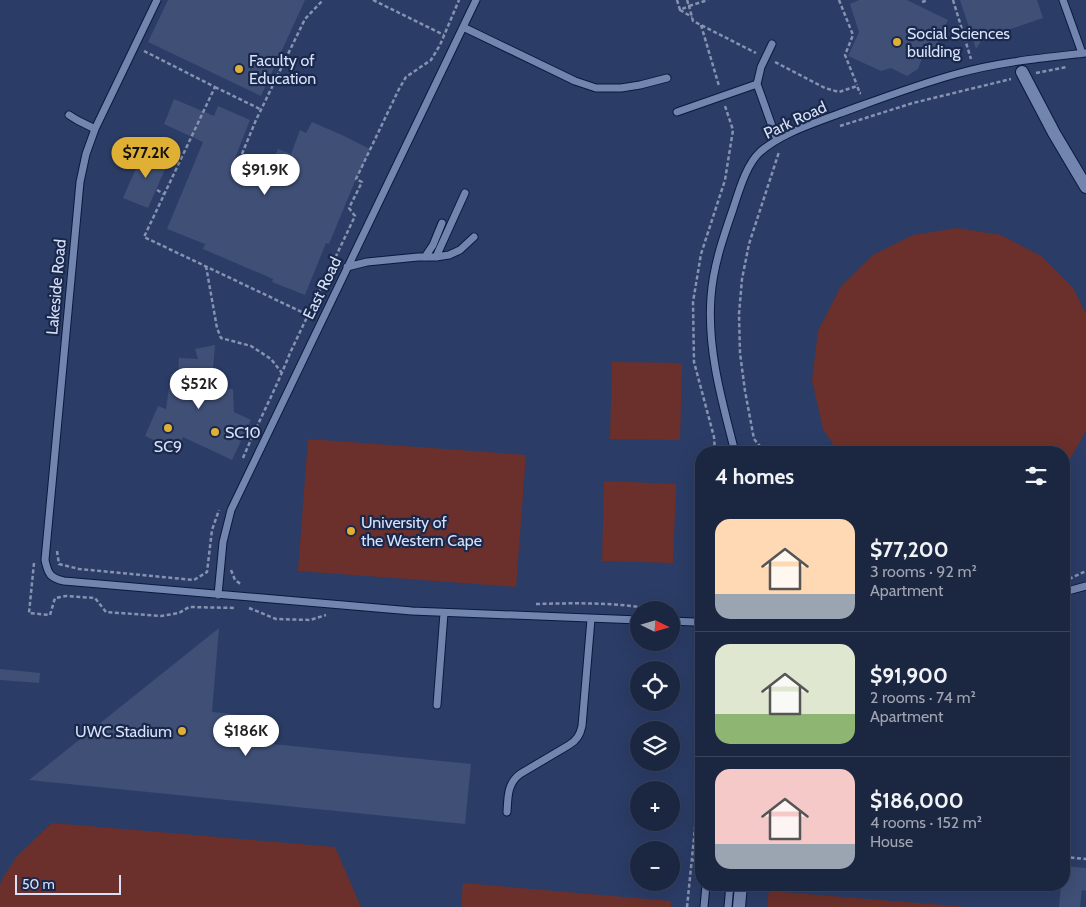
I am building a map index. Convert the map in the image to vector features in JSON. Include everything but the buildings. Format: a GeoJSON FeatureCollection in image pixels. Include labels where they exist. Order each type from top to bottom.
{"type":"FeatureCollection","features":[{"type":"Feature","properties":{"kind":"street"},"geometry":{"type":"LineString","coordinates":[[1023,74],[1054,133],[1086,187]]}},
{"type":"Feature","properties":{"kind":"street"},"geometry":{"type":"LineString","coordinates":[[739,907],[740,891]]}},
{"type":"Feature","properties":{"kind":"lane","name":"Lakeside Road"},"geometry":{"type":"LineString","coordinates":[[157,0],[95,129],[86,154],[80,182],[45,560],[50,575],[55,579],[64,581],[218,595]]}},
{"type":"Feature","properties":{"kind":"lane","name":"East Road"},"geometry":{"type":"LineString","coordinates":[[218,595],[223,542],[231,510],[476,0]]}},
{"type":"Feature","properties":{"kind":"lane"},"geometry":{"type":"LineString","coordinates":[[1064,0],[1084,53]]}},
{"type":"Feature","properties":{"kind":"lane"},"geometry":{"type":"LineString","coordinates":[[463,27],[575,81],[596,88],[621,88],[667,78]]}},
{"type":"Feature","properties":{"kind":"lane"},"geometry":{"type":"LineString","coordinates":[[772,44],[761,67],[757,84],[777,140]]}},
{"type":"Feature","properties":{"kind":"lane","name":"Park Road"},"geometry":{"type":"LineString","coordinates":[[734,446],[715,369],[710,321],[711,295],[716,265],[741,185],[759,152],[799,129],[889,95],[957,74],[1019,61],[1084,53]]}},
{"type":"Feature","properties":{"kind":"lane"},"geometry":{"type":"LineString","coordinates":[[677,112],[757,84]]}},
{"type":"Feature","properties":{"kind":"lane"},"geometry":{"type":"LineString","coordinates":[[69,115],[95,129]]}},
{"type":"Feature","properties":{"kind":"lane"},"geometry":{"type":"LineString","coordinates":[[436,257],[465,193]]}},
{"type":"Feature","properties":{"kind":"lane"},"geometry":{"type":"LineString","coordinates":[[425,257],[433,245],[442,224]]}},
{"type":"Feature","properties":{"kind":"lane"},"geometry":{"type":"LineString","coordinates":[[347,267],[367,262],[455,254],[474,237]]}},
{"type":"Feature","properties":{"kind":"lane"},"geometry":{"type":"LineString","coordinates":[[1070,590],[1086,586]]}},
{"type":"Feature","properties":{"kind":"lane"},"geometry":{"type":"LineString","coordinates":[[218,595],[444,613],[630,620]]}},
{"type":"Feature","properties":{"kind":"lane"},"geometry":{"type":"LineString","coordinates":[[437,705],[444,613]]}},
{"type":"Feature","properties":{"kind":"lane"},"geometry":{"type":"LineString","coordinates":[[507,812],[508,792],[514,779],[569,745],[580,734],[592,618]]}},
{"type":"Feature","properties":{"kind":"lane"},"geometry":{"type":"LineString","coordinates":[[680,621],[695,622]]}},
{"type":"Feature","properties":{"kind":"lane"},"geometry":{"type":"LineString","coordinates":[[704,907],[705,891]]}},
{"type":"Feature","properties":{"kind":"lane"},"geometry":{"type":"LineString","coordinates":[[728,907],[729,891]]}},
{"type":"Feature","properties":{"kind":"path"},"geometry":{"type":"LineString","coordinates":[[237,166],[305,19],[324,0]]}},
{"type":"Feature","properties":{"kind":"path"},"geometry":{"type":"LineString","coordinates":[[373,0],[380,1],[409,19],[444,35]]}},
{"type":"Feature","properties":{"kind":"path"},"geometry":{"type":"LineString","coordinates":[[241,462],[355,216],[349,208],[362,182],[356,179],[399,89],[406,77],[431,60],[459,0]]}},
{"type":"Feature","properties":{"kind":"path"},"geometry":{"type":"LineString","coordinates":[[677,0],[680,10],[692,17]]}},
{"type":"Feature","properties":{"kind":"path"},"geometry":{"type":"LineString","coordinates":[[687,0],[693,21],[825,88],[839,92],[857,86]]}},
{"type":"Feature","properties":{"kind":"path"},"geometry":{"type":"LineString","coordinates":[[680,10],[708,0]]}},
{"type":"Feature","properties":{"kind":"path"},"geometry":{"type":"LineString","coordinates":[[839,0],[853,35],[845,55],[860,93],[868,91]]}},
{"type":"Feature","properties":{"kind":"path"},"geometry":{"type":"LineString","coordinates":[[922,2],[928,0]]}},
{"type":"Feature","properties":{"kind":"path"},"geometry":{"type":"LineString","coordinates":[[953,0],[972,58],[963,61]]}},
{"type":"Feature","properties":{"kind":"path"},"geometry":{"type":"LineString","coordinates":[[701,25],[733,130],[725,180],[700,254],[693,302],[694,362],[715,446]]}},
{"type":"Feature","properties":{"kind":"path"},"geometry":{"type":"LineString","coordinates":[[146,45],[142,51],[262,110]]}},
{"type":"Feature","properties":{"kind":"path"},"geometry":{"type":"LineString","coordinates":[[839,126],[913,103],[1023,74],[1068,67]]}},
{"type":"Feature","properties":{"kind":"path"},"geometry":{"type":"LineString","coordinates":[[215,87],[144,237],[308,316]]}},
{"type":"Feature","properties":{"kind":"path"},"geometry":{"type":"LineString","coordinates":[[760,446],[754,439],[745,392],[740,353],[739,314],[742,279],[749,244],[780,150]]}},
{"type":"Feature","properties":{"kind":"path"},"geometry":{"type":"LineString","coordinates":[[157,190],[164,194]]}},
{"type":"Feature","properties":{"kind":"path"},"geometry":{"type":"LineString","coordinates":[[206,266],[217,328],[221,338],[251,346],[271,359],[282,373]]}},
{"type":"Feature","properties":{"kind":"path"},"geometry":{"type":"LineString","coordinates":[[57,549],[59,564],[79,569],[194,580],[207,572],[212,530],[220,508]]}},
{"type":"Feature","properties":{"kind":"path"},"geometry":{"type":"LineString","coordinates":[[231,569],[235,580],[244,586]]}},
{"type":"Feature","properties":{"kind":"path"},"geometry":{"type":"LineString","coordinates":[[1070,579],[1086,572]]}},
{"type":"Feature","properties":{"kind":"path"},"geometry":{"type":"LineString","coordinates":[[29,613],[50,615],[55,598],[66,596],[95,598],[106,612],[124,614],[160,616],[179,614],[189,607],[238,608]]}},
{"type":"Feature","properties":{"kind":"path"},"geometry":{"type":"LineString","coordinates":[[534,604],[593,603],[630,606]]}},
{"type":"Feature","properties":{"kind":"path"},"geometry":{"type":"LineString","coordinates":[[248,608],[276,619]]}},
{"type":"Feature","properties":{"kind":"path"},"geometry":{"type":"LineString","coordinates":[[686,907],[695,824]]}},
{"type":"Feature","properties":{"kind":"path"},"geometry":{"type":"LineString","coordinates":[[1070,858],[1086,859]]}},
{"type":"Feature","properties":{"kind":"path"},"geometry":{"type":"LineString","coordinates":[[691,860],[695,860]]}},
{"type":"Feature","properties":{"kind":"shaded area","name":"University of the Western Cape"},"geometry":{"type":"Polygon","coordinates":[[[0,0],[1086,0],[1086,907],[0,907],[0,0]]]}},
{"type":"Feature","properties":{"kind":"shaded area"},"geometry":{"type":"Polygon","coordinates":[[[957,228],[1001,235],[1041,256],[1073,288],[1086,314],[1086,430],[1070,459],[1070,446],[834,446],[823,429],[812,380],[818,331],[841,286],[873,255],[913,235],[957,228]]]}},
{"type":"Feature","properties":{"kind":"shaded area"},"geometry":{"type":"Polygon","coordinates":[[[612,362],[682,363],[680,440],[610,439],[612,362]]]}},
{"type":"Feature","properties":{"kind":"shaded area"},"geometry":{"type":"Polygon","coordinates":[[[308,439],[526,455],[516,587],[298,571],[308,439]]]}},
{"type":"Feature","properties":{"kind":"shaded area"},"geometry":{"type":"Polygon","coordinates":[[[604,481],[676,484],[673,563],[602,561],[604,481]]]}},
{"type":"Feature","properties":{"kind":"shaded area"},"geometry":{"type":"Polygon","coordinates":[[[52,823],[335,847],[361,907],[0,907],[0,885],[2,879],[17,856],[52,823]]]}},
{"type":"Feature","properties":{"kind":"shaded area"},"geometry":{"type":"Polygon","coordinates":[[[463,883],[671,901],[671,907],[461,907],[463,883]]]}},
{"type":"Feature","properties":{"kind":"shaded area"},"geometry":{"type":"Polygon","coordinates":[[[769,891],[968,907],[767,907],[769,891]]]}},
{"type":"Feature","properties":{"kind":"place","name":"Social Sciences building"},"geometry":{"type":"Point","coordinates":[897,42]}},
{"type":"Feature","properties":{"kind":"place","name":"Faculty of Education"},"geometry":{"type":"Point","coordinates":[239,69]}},
{"type":"Feature","properties":{"kind":"place","name":"SC9"},"geometry":{"type":"Point","coordinates":[168,428]}},
{"type":"Feature","properties":{"kind":"place","name":"SC10"},"geometry":{"type":"Point","coordinates":[215,432]}},
{"type":"Feature","properties":{"kind":"place","name":"University of the Western Cape"},"geometry":{"type":"Point","coordinates":[351,531]}},
{"type":"Feature","properties":{"kind":"place","name":"UWC Stadium"},"geometry":{"type":"Point","coordinates":[182,731]}}]}
